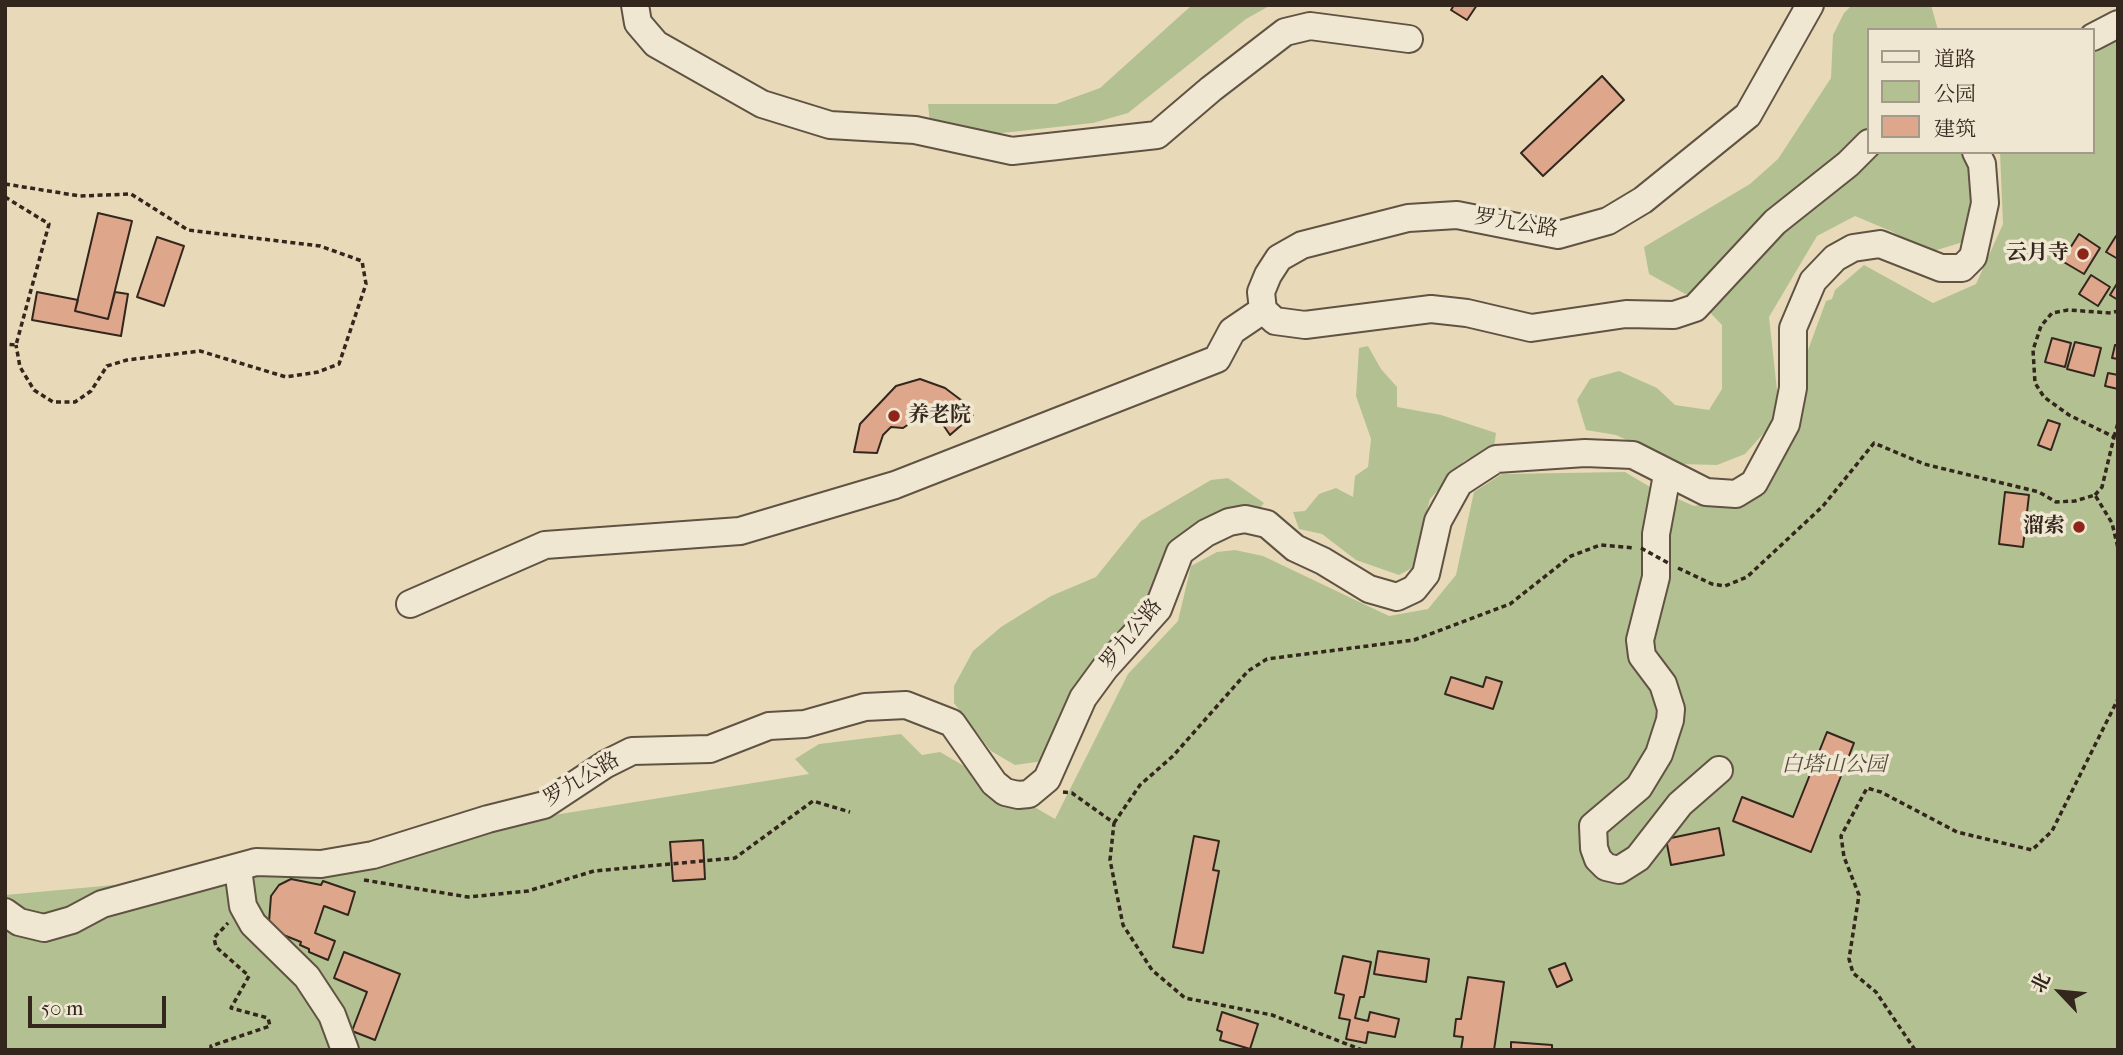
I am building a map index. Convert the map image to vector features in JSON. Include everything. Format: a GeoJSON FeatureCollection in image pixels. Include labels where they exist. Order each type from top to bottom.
{"type":"FeatureCollection","features":[{"type":"Feature","properties":{"kind":"street"},"geometry":{"type":"LineString","coordinates":[[635,5],[638,23],[656,44],[762,104],[830,125],[915,130],[1012,151],[1157,135],[1285,32],[1310,26],[1409,39]]}},
{"type":"Feature","properties":{"kind":"street","name":"罗九公路"},"geometry":{"type":"LineString","coordinates":[[1263,310],[1261,292],[1268,275],[1279,258],[1302,245],[1408,218],[1457,215],[1558,235],[1608,221],[1643,200],[1748,115],[1810,5]]}},
{"type":"Feature","properties":{"kind":"street"},"geometry":{"type":"LineString","coordinates":[[2095,36],[2118,23]]}},
{"type":"Feature","properties":{"kind":"street"},"geometry":{"type":"LineString","coordinates":[[410,604],[545,545],[740,531],[895,485],[1217,359],[1232,331],[1263,310],[1275,321],[1305,325],[1431,309],[1467,313],[1531,328],[1626,314],[1674,315],[1695,308],[1775,222],[1848,164],[1868,144]]}},
{"type":"Feature","properties":{"kind":"street","name":"罗九公路"},"geometry":{"type":"LineString","coordinates":[[5,912],[19,922],[44,928],[72,920],[102,904],[256,862],[321,864],[373,855],[488,819],[544,805],[632,751],[710,749],[769,726],[806,724],[865,707],[906,705],[952,723],[994,783],[1005,792],[1028,794],[1046,779],[1083,698],[1104,668],[1158,609],[1180,552],[1206,533],[1245,519],[1267,524],[1295,548],[1323,561],[1369,589],[1397,597],[1414,589],[1426,574],[1438,521],[1459,484],[1496,459],[1585,453],[1633,455],[1667,475],[1706,492],[1736,494],[1754,483],[1786,424],[1793,388],[1793,328],[1814,281],[1835,258],[1853,248],[1880,244],[1941,268],[1962,268],[1973,257],[1984,203],[1982,164],[1977,154]]}},
{"type":"Feature","properties":{"kind":"street"},"geometry":{"type":"LineString","coordinates":[[1667,475],[1656,534],[1656,577],[1640,640],[1642,656],[1663,684],[1671,709],[1670,720],[1659,754],[1639,787],[1593,826],[1594,848],[1598,859],[1606,867],[1619,870],[1638,858],[1680,804],[1719,770]]}},
{"type":"Feature","properties":{"kind":"street"},"geometry":{"type":"LineString","coordinates":[[238,869],[243,906],[253,924],[307,977],[332,1015],[345,1050]]}},
{"type":"Feature","properties":{"kind":"path"},"geometry":{"type":"LineString","coordinates":[[5,184],[80,196],[131,194],[188,230],[320,246],[362,261],[366,284],[340,364],[318,372],[286,377],[200,351],[127,360],[107,366],[91,391],[75,402],[53,402],[34,390],[20,367],[16,345],[49,224],[5,197]]}},
{"type":"Feature","properties":{"kind":"path"},"geometry":{"type":"LineString","coordinates":[[2113,437],[2069,415],[2044,397],[2035,383],[2032,367],[2041,326],[2052,313],[2068,310],[2111,313],[2118,310]]}},
{"type":"Feature","properties":{"kind":"path"},"geometry":{"type":"LineString","coordinates":[[5,344],[16,345]]}},
{"type":"Feature","properties":{"kind":"path"},"geometry":{"type":"LineString","coordinates":[[1362,1050],[1272,1015],[1185,998],[1152,970],[1123,925],[1110,860],[1114,823],[1140,785],[1172,756],[1248,671],[1267,659],[1415,640],[1510,604],[1571,556],[1600,545],[1641,548],[1712,584],[1725,586],[1747,577],[1823,506],[1874,443],[1924,464],[2039,492],[2056,502],[2075,501],[2095,495],[2102,487],[2118,423]]}},
{"type":"Feature","properties":{"kind":"path"},"geometry":{"type":"LineString","coordinates":[[2095,495],[2112,523],[2118,548]]}},
{"type":"Feature","properties":{"kind":"path"},"geometry":{"type":"LineString","coordinates":[[1915,1050],[1876,992],[1853,973],[1849,959],[1859,895],[1844,857],[1841,836],[1867,788],[1881,792],[1957,832],[2032,850],[2052,831],[2118,699]]}},
{"type":"Feature","properties":{"kind":"path"},"geometry":{"type":"LineString","coordinates":[[1028,794],[1031,798],[1052,791],[1072,793],[1114,823]]}},
{"type":"Feature","properties":{"kind":"path"},"geometry":{"type":"LineString","coordinates":[[361,880],[468,897],[528,891],[594,871],[735,858],[813,802],[850,812]]}},
{"type":"Feature","properties":{"kind":"path"},"geometry":{"type":"LineString","coordinates":[[211,1050],[211,1046],[270,1026],[268,1018],[230,1008],[249,976],[216,947],[214,938],[243,906]]}},
{"type":"Feature","properties":{"kind":"green space"},"geometry":{"type":"Polygon","coordinates":[[[1192,5],[1271,5],[1246,19],[1128,113],[1093,123],[993,134],[930,124],[928,104],[1056,104],[1100,88],[1192,5]]]}},
{"type":"Feature","properties":{"kind":"green space"},"geometry":{"type":"Polygon","coordinates":[[[1852,5],[1931,5],[1937,28],[1868,28],[1868,154],[1963,154],[1974,173],[1972,211],[1963,242],[1927,253],[1893,232],[1855,216],[1817,236],[1769,317],[1778,399],[1772,424],[1745,454],[1717,465],[1679,464],[1616,435],[1586,430],[1577,400],[1590,379],[1619,371],[1657,388],[1675,405],[1709,410],[1722,389],[1722,325],[1700,302],[1649,274],[1644,247],[1750,184],[1778,159],[1831,78],[1833,35],[1844,13],[1852,5]]]}},
{"type":"Feature","properties":{"kind":"green space","name":"白塔山公园"},"geometry":{"type":"Polygon","coordinates":[[[2118,39],[2118,1050],[5,1050],[5,895],[125,884],[809,774],[795,759],[819,744],[901,734],[922,755],[940,752],[1055,819],[1128,674],[1178,621],[1191,566],[1217,552],[1235,550],[1263,556],[1389,616],[1428,609],[1456,575],[1474,492],[1502,474],[1625,472],[1650,487],[1694,506],[1745,497],[1771,480],[1784,459],[1808,381],[1808,350],[1826,301],[1832,299],[1835,290],[1864,265],[1933,303],[1976,284],[2003,224],[2000,154],[2095,154],[2095,43],[2118,39]]]}},
{"type":"Feature","properties":{"kind":"green space"},"geometry":{"type":"Polygon","coordinates":[[[1368,346],[1381,369],[1397,387],[1397,407],[1441,415],[1496,433],[1494,447],[1464,461],[1430,499],[1412,568],[1399,575],[1356,560],[1322,534],[1299,529],[1293,512],[1305,511],[1319,494],[1336,488],[1353,497],[1355,476],[1368,467],[1371,439],[1356,396],[1359,348],[1368,346]]]}},
{"type":"Feature","properties":{"kind":"green space"},"geometry":{"type":"Polygon","coordinates":[[[1228,478],[1264,503],[1256,513],[1197,525],[1171,542],[1146,604],[1043,761],[1015,765],[991,751],[954,703],[954,686],[973,651],[1001,627],[1051,596],[1096,577],[1141,521],[1211,480],[1228,478]]]}},
{"type":"Feature","properties":{"kind":"building"},"geometry":{"type":"Polygon","coordinates":[[[1454,5],[1477,5],[1467,20],[1451,10],[1454,5]]]}},
{"type":"Feature","properties":{"kind":"building"},"geometry":{"type":"Polygon","coordinates":[[[1602,76],[1624,100],[1543,176],[1521,153],[1602,76]]]}},
{"type":"Feature","properties":{"kind":"building"},"geometry":{"type":"Polygon","coordinates":[[[98,213],[132,221],[108,319],[75,311],[98,213]]]}},
{"type":"Feature","properties":{"kind":"building"},"geometry":{"type":"Polygon","coordinates":[[[2079,234],[2100,248],[2084,274],[2062,261],[2079,234]]]}},
{"type":"Feature","properties":{"kind":"building"},"geometry":{"type":"Polygon","coordinates":[[[2116,236],[2118,237],[2118,259],[2106,252],[2116,236]]]}},
{"type":"Feature","properties":{"kind":"building"},"geometry":{"type":"Polygon","coordinates":[[[157,237],[184,246],[164,306],[137,297],[157,237]]]}},
{"type":"Feature","properties":{"kind":"building"},"geometry":{"type":"Polygon","coordinates":[[[2091,275],[2110,287],[2098,306],[2079,294],[2091,275]]]}},
{"type":"Feature","properties":{"kind":"building"},"geometry":{"type":"Polygon","coordinates":[[[2118,282],[2118,300],[2110,295],[2118,282]]]}},
{"type":"Feature","properties":{"kind":"building"},"geometry":{"type":"Polygon","coordinates":[[[37,292],[78,300],[75,311],[108,319],[115,292],[128,294],[121,336],[32,320],[37,292]]]}},
{"type":"Feature","properties":{"kind":"building"},"geometry":{"type":"Polygon","coordinates":[[[2052,338],[2071,343],[2065,367],[2045,362],[2052,338]]]}},
{"type":"Feature","properties":{"kind":"building"},"geometry":{"type":"Polygon","coordinates":[[[2075,342],[2101,348],[2094,376],[2067,369],[2075,342]]]}},
{"type":"Feature","properties":{"kind":"building"},"geometry":{"type":"Polygon","coordinates":[[[2115,345],[2118,345],[2118,359],[2112,358],[2115,345]]]}},
{"type":"Feature","properties":{"kind":"building"},"geometry":{"type":"Polygon","coordinates":[[[2108,373],[2118,375],[2118,389],[2105,386],[2108,373]]]}},
{"type":"Feature","properties":{"kind":"building","name":"养老院"},"geometry":{"type":"Polygon","coordinates":[[[920,379],[945,388],[969,406],[973,415],[950,435],[937,416],[924,414],[903,428],[891,427],[883,435],[877,453],[854,452],[860,424],[896,386],[920,379]]]}},
{"type":"Feature","properties":{"kind":"building"},"geometry":{"type":"Polygon","coordinates":[[[2048,420],[2060,424],[2051,450],[2038,445],[2048,420]]]}},
{"type":"Feature","properties":{"kind":"building"},"geometry":{"type":"Polygon","coordinates":[[[2005,492],[2029,495],[2023,547],[1999,544],[2005,492]]]}},
{"type":"Feature","properties":{"kind":"building"},"geometry":{"type":"Polygon","coordinates":[[[1451,677],[1483,687],[1486,677],[1502,682],[1493,709],[1445,694],[1451,677]]]}},
{"type":"Feature","properties":{"kind":"building"},"geometry":{"type":"Polygon","coordinates":[[[1827,732],[1854,743],[1811,852],[1733,821],[1742,797],[1793,817],[1827,732]]]}},
{"type":"Feature","properties":{"kind":"building"},"geometry":{"type":"Polygon","coordinates":[[[1719,828],[1724,855],[1671,865],[1666,839],[1719,828]]]}},
{"type":"Feature","properties":{"kind":"building"},"geometry":{"type":"Polygon","coordinates":[[[1194,836],[1219,841],[1213,870],[1219,871],[1203,953],[1173,947],[1194,836]]]}},
{"type":"Feature","properties":{"kind":"building"},"geometry":{"type":"Polygon","coordinates":[[[703,840],[705,879],[673,881],[670,842],[703,840]]]}},
{"type":"Feature","properties":{"kind":"building"},"geometry":{"type":"Polygon","coordinates":[[[291,879],[321,885],[323,881],[355,892],[348,915],[324,906],[315,933],[335,941],[328,960],[309,952],[309,949],[300,945],[301,942],[281,934],[269,922],[271,896],[279,885],[291,879]]]}},
{"type":"Feature","properties":{"kind":"building"},"geometry":{"type":"Polygon","coordinates":[[[1378,951],[1429,959],[1426,982],[1374,974],[1378,951]]]}},
{"type":"Feature","properties":{"kind":"building"},"geometry":{"type":"Polygon","coordinates":[[[344,952],[400,974],[375,1040],[352,1031],[367,992],[334,978],[344,952]]]}},
{"type":"Feature","properties":{"kind":"building"},"geometry":{"type":"Polygon","coordinates":[[[1343,956],[1371,962],[1364,997],[1360,997],[1355,1018],[1368,1021],[1370,1012],[1399,1019],[1395,1037],[1368,1032],[1366,1043],[1346,1039],[1350,1020],[1339,1018],[1344,995],[1335,993],[1343,956]]]}},
{"type":"Feature","properties":{"kind":"building"},"geometry":{"type":"Polygon","coordinates":[[[1565,963],[1572,980],[1557,987],[1549,969],[1565,963]]]}},
{"type":"Feature","properties":{"kind":"building"},"geometry":{"type":"Polygon","coordinates":[[[1468,977],[1504,982],[1494,1050],[1461,1050],[1463,1037],[1454,1036],[1456,1019],[1461,1019],[1468,977]]]}},
{"type":"Feature","properties":{"kind":"building"},"geometry":{"type":"Polygon","coordinates":[[[1222,1012],[1258,1024],[1250,1049],[1220,1040],[1222,1032],[1217,1030],[1222,1012]]]}},
{"type":"Feature","properties":{"kind":"building"},"geometry":{"type":"Polygon","coordinates":[[[1511,1042],[1552,1045],[1552,1050],[1511,1050],[1511,1042]]]}},
{"type":"Feature","properties":{"kind":"place","name":"云月寺"},"geometry":{"type":"Point","coordinates":[2083,254]}},
{"type":"Feature","properties":{"kind":"place","name":"养老院"},"geometry":{"type":"Point","coordinates":[894,416]}},
{"type":"Feature","properties":{"kind":"place","name":"溜索"},"geometry":{"type":"Point","coordinates":[2079,527]}}]}
